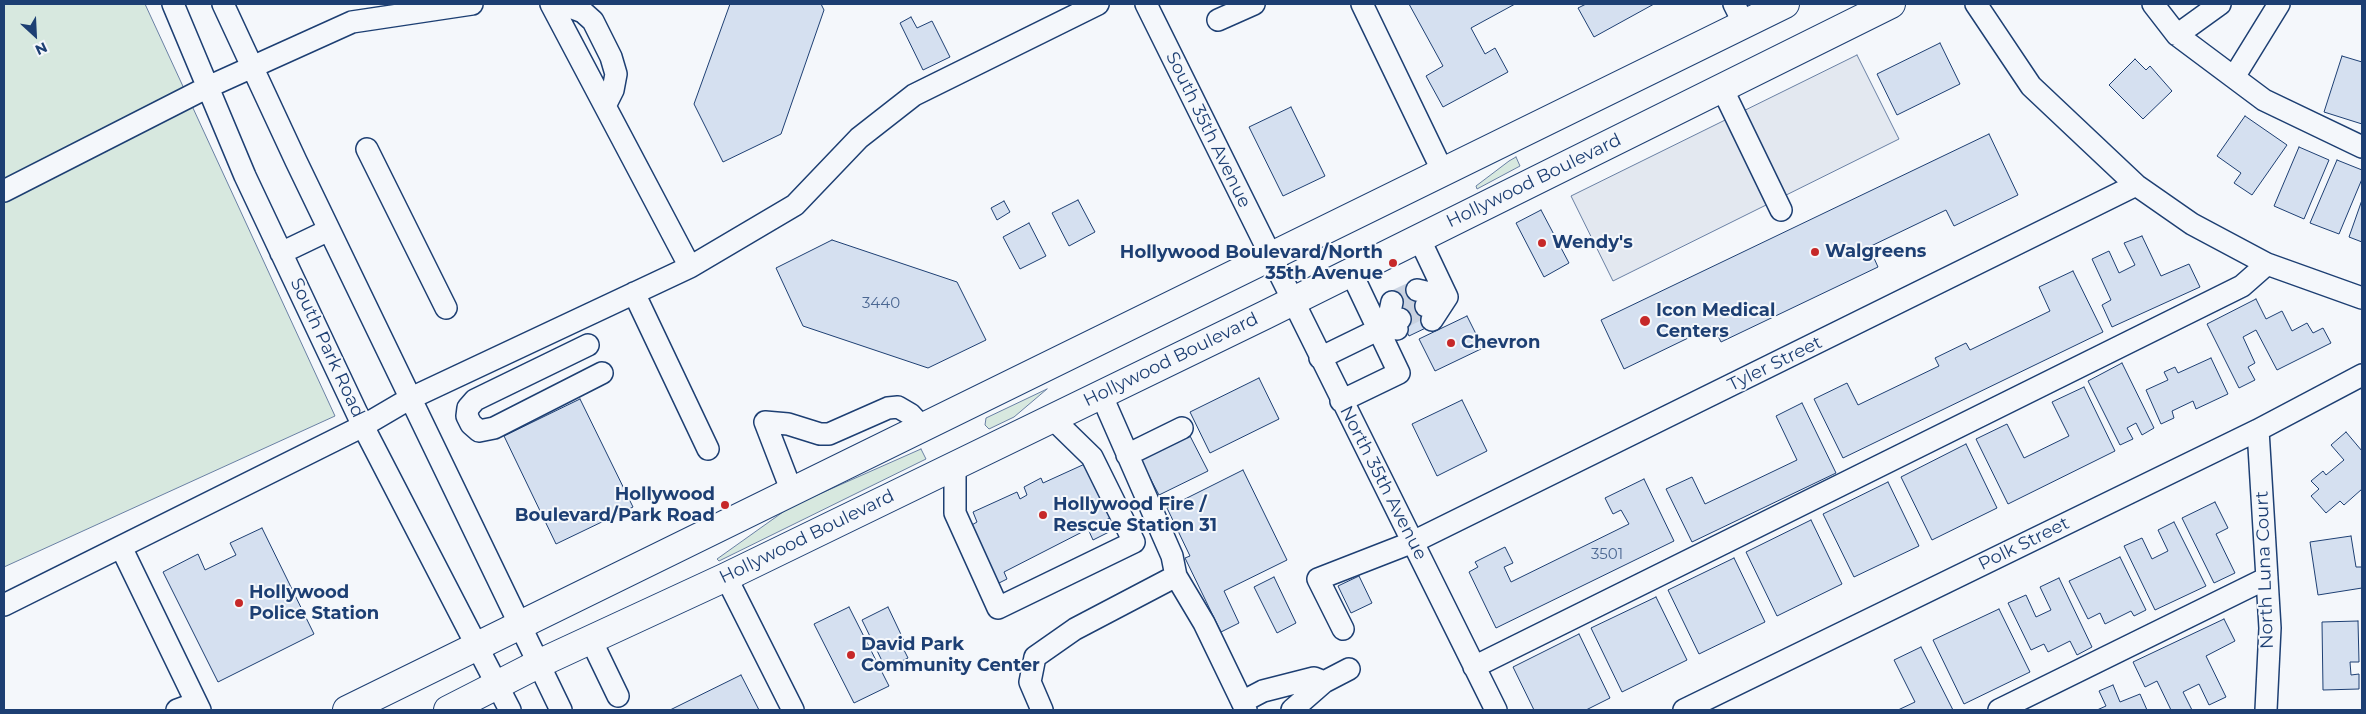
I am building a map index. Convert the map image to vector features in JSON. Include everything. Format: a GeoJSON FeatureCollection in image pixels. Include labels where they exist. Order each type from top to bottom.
{"type":"FeatureCollection","features":[{"type":"Feature","properties":{"kind":"highway"},"geometry":{"type":"LineString","coordinates":[[347,710],[1443,172],[1739,14],[1785,4]]}},
{"type":"Feature","properties":{"kind":"highway","name":"Hollywood Boulevard"},"geometry":{"type":"LineString","coordinates":[[448,710],[538,664],[726,577],[955,466],[1891,4]]}},
{"type":"Feature","properties":{"kind":"street","name":"South Park Road"},"geometry":{"type":"LineString","coordinates":[[173,4],[245,176],[363,426],[510,710]]}},
{"type":"Feature","properties":{"kind":"street"},"geometry":{"type":"LineString","coordinates":[[223,4],[409,399],[518,626],[561,710]]}},
{"type":"Feature","properties":{"kind":"street"},"geometry":{"type":"LineString","coordinates":[[4,191],[208,87],[352,22],[472,4]]}},
{"type":"Feature","properties":{"kind":"street"},"geometry":{"type":"LineString","coordinates":[[551,4],[690,267]]}},
{"type":"Feature","properties":{"kind":"street"},"geometry":{"type":"LineString","coordinates":[[562,4],[583,12],[593,21],[611,57],[616,74],[613,90],[605,106]]}},
{"type":"Feature","properties":{"kind":"street"},"geometry":{"type":"LineString","coordinates":[[4,605],[363,426],[409,399],[690,267],[795,205],[859,138],[914,95],[1098,4]]}},
{"type":"Feature","properties":{"kind":"street"},"geometry":{"type":"LineString","coordinates":[[1218,20],[1254,4]]}},
{"type":"Feature","properties":{"kind":"street"},"geometry":{"type":"LineString","coordinates":[[1362,4],[1443,172]]}},
{"type":"Feature","properties":{"kind":"street"},"geometry":{"type":"LineString","coordinates":[[1976,4],[2016,68],[2031,86],[2136,185],[2192,224],[2266,264],[2362,298]]}},
{"type":"Feature","properties":{"kind":"street"},"geometry":{"type":"LineString","coordinates":[[2153,4],[2177,34],[2264,100],[2362,147]]}},
{"type":"Feature","properties":{"kind":"street"},"geometry":{"type":"LineString","coordinates":[[2177,34],[2220,4]]}},
{"type":"Feature","properties":{"kind":"street"},"geometry":{"type":"LineString","coordinates":[[2234,78],[2279,4]]}},
{"type":"Feature","properties":{"kind":"street","name":"South 35th Avenue"},"geometry":{"type":"LineString","coordinates":[[1153,6],[1270,257]]}},
{"type":"Feature","properties":{"kind":"street"},"geometry":{"type":"LineString","coordinates":[[1722,88],[1781,210]]}},
{"type":"Feature","properties":{"kind":"street"},"geometry":{"type":"LineString","coordinates":[[368,149],[446,308]]}},
{"type":"Feature","properties":{"kind":"street","name":"Tyler Street"},"geometry":{"type":"LineString","coordinates":[[1343,628],[1318,579],[1413,542],[2136,185]]}},
{"type":"Feature","properties":{"kind":"street"},"geometry":{"type":"LineString","coordinates":[[281,252],[329,230]]}},
{"type":"Feature","properties":{"kind":"street"},"geometry":{"type":"LineString","coordinates":[[1419,238],[1447,297]]}},
{"type":"Feature","properties":{"kind":"street","name":"North 35th Avenue"},"geometry":{"type":"LineString","coordinates":[[1270,257],[1496,710]]}},
{"type":"Feature","properties":{"kind":"street"},"geometry":{"type":"LineString","coordinates":[[1474,666],[2242,286],[2266,264]]}},
{"type":"Feature","properties":{"kind":"street"},"geometry":{"type":"LineString","coordinates":[[1341,401],[1399,373],[1393,322],[1351,272]]}},
{"type":"Feature","properties":{"kind":"street"},"geometry":{"type":"LineString","coordinates":[[634,293],[708,449]]}},
{"type":"Feature","properties":{"kind":"street"},"geometry":{"type":"LineString","coordinates":[[1447,297],[1425,306],[1447,297]]}},
{"type":"Feature","properties":{"kind":"street"},"geometry":{"type":"LineString","coordinates":[[1320,358],[1393,322]]}},
{"type":"Feature","properties":{"kind":"street"},"geometry":{"type":"LineString","coordinates":[[588,345],[474,400],[468,408],[467,416],[471,424],[479,431],[494,428],[602,373]]}},
{"type":"Feature","properties":{"kind":"street","name":"Polk Street"},"geometry":{"type":"LineString","coordinates":[[1684,710],[2258,430],[2362,375]]}},
{"type":"Feature","properties":{"kind":"street"},"geometry":{"type":"LineString","coordinates":[[1101,394],[1172,556],[1176,576],[1204,623],[1244,706],[1263,691],[1314,678],[1324,682]]}},
{"type":"Feature","properties":{"kind":"street"},"geometry":{"type":"LineString","coordinates":[[792,492],[764,422],[788,424],[820,434],[829,434],[888,408],[898,407],[910,414],[923,428]]}},
{"type":"Feature","properties":{"kind":"street"},"geometry":{"type":"LineString","coordinates":[[955,466],[956,513],[998,608],[1134,542],[1092,457],[1052,418]]}},
{"type":"Feature","properties":{"kind":"street"},"geometry":{"type":"LineString","coordinates":[[1127,455],[1182,428]]}},
{"type":"Feature","properties":{"kind":"street","name":"North Luna Court"},"geometry":{"type":"LineString","coordinates":[[2258,430],[2270,628],[2266,710]]}},
{"type":"Feature","properties":{"kind":"street"},"geometry":{"type":"LineString","coordinates":[[121,547],[191,708]]}},
{"type":"Feature","properties":{"kind":"street"},"geometry":{"type":"LineString","coordinates":[[1042,710],[1030,682],[1036,657],[1075,629],[1176,576]]}},
{"type":"Feature","properties":{"kind":"street"},"geometry":{"type":"LineString","coordinates":[[726,577],[793,710]]}},
{"type":"Feature","properties":{"kind":"street"},"geometry":{"type":"LineString","coordinates":[[1999,710],[2267,578]]}},
{"type":"Feature","properties":{"kind":"street"},"geometry":{"type":"LineString","coordinates":[[590,640],[618,696]]}},
{"type":"Feature","properties":{"kind":"street"},"geometry":{"type":"LineString","coordinates":[[1292,710],[1324,682],[1349,669]]}},
{"type":"Feature","properties":{"kind":"shaded area"},"geometry":{"type":"Polygon","coordinates":[[[4,4],[145,4],[335,416],[4,567],[4,4]]]}},
{"type":"Feature","properties":{"kind":"shaded area"},"geometry":{"type":"Polygon","coordinates":[[[1857,55],[1899,139],[1613,281],[1571,196],[1857,55]]]}},
{"type":"Feature","properties":{"kind":"shaded area"},"geometry":{"type":"Polygon","coordinates":[[[1516,157],[1520,166],[1477,189],[1476,186],[1516,157]]]}},
{"type":"Feature","properties":{"kind":"shaded area"},"geometry":{"type":"Polygon","coordinates":[[[1047,389],[1014,417],[989,429],[985,425],[986,418],[1047,389]]]}},
{"type":"Feature","properties":{"kind":"shaded area"},"geometry":{"type":"Polygon","coordinates":[[[921,449],[926,459],[719,561],[717,559],[790,507],[921,449]]]}},
{"type":"Feature","properties":{"kind":"building"},"geometry":{"type":"Polygon","coordinates":[[[730,4],[821,4],[824,10],[781,134],[723,162],[694,104],[730,4]]]}},
{"type":"Feature","properties":{"kind":"building"},"geometry":{"type":"Polygon","coordinates":[[[1409,4],[1515,4],[1471,28],[1485,54],[1495,48],[1508,72],[1443,107],[1426,76],[1443,66],[1409,4]]]}},
{"type":"Feature","properties":{"kind":"building"},"geometry":{"type":"Polygon","coordinates":[[[1586,4],[1654,4],[1594,37],[1578,8],[1586,4]]]}},
{"type":"Feature","properties":{"kind":"building"},"geometry":{"type":"Polygon","coordinates":[[[911,17],[917,28],[932,21],[950,57],[923,70],[900,23],[911,17]]]}},
{"type":"Feature","properties":{"kind":"building"},"geometry":{"type":"Polygon","coordinates":[[[1940,43],[1960,84],[1897,115],[1877,74],[1940,43]]]}},
{"type":"Feature","properties":{"kind":"building"},"geometry":{"type":"Polygon","coordinates":[[[2342,56],[2362,62],[2362,124],[2324,112],[2342,56]]]}},
{"type":"Feature","properties":{"kind":"building"},"geometry":{"type":"Polygon","coordinates":[[[2135,59],[2146,70],[2150,66],[2172,91],[2143,119],[2109,85],[2135,59]]]}},
{"type":"Feature","properties":{"kind":"building"},"geometry":{"type":"Polygon","coordinates":[[[1291,107],[1325,176],[1283,196],[1249,127],[1291,107]]]}},
{"type":"Feature","properties":{"kind":"building"},"geometry":{"type":"Polygon","coordinates":[[[2245,116],[2287,145],[2252,195],[2234,183],[2241,173],[2217,156],[2245,116]]]}},
{"type":"Feature","properties":{"kind":"building"},"geometry":{"type":"Polygon","coordinates":[[[1989,134],[2018,195],[1954,226],[1946,210],[1869,247],[1878,267],[1721,342],[1713,326],[1624,369],[1601,320],[1989,134]]]}},
{"type":"Feature","properties":{"kind":"building"},"geometry":{"type":"Polygon","coordinates":[[[2299,147],[2329,160],[2304,219],[2274,206],[2299,147]]]}},
{"type":"Feature","properties":{"kind":"building"},"geometry":{"type":"Polygon","coordinates":[[[2337,160],[2362,170],[2362,179],[2339,234],[2310,223],[2337,160]]]}},
{"type":"Feature","properties":{"kind":"building"},"geometry":{"type":"Polygon","coordinates":[[[1078,200],[1095,232],[1069,246],[1052,213],[1078,200]]]}},
{"type":"Feature","properties":{"kind":"building"},"geometry":{"type":"Polygon","coordinates":[[[2362,200],[2362,242],[2349,237],[2362,200]]]}},
{"type":"Feature","properties":{"kind":"building"},"geometry":{"type":"Polygon","coordinates":[[[1004,201],[1010,212],[997,220],[991,208],[1004,201]]]}},
{"type":"Feature","properties":{"kind":"building","name":"Wendy's"},"geometry":{"type":"Polygon","coordinates":[[[1541,210],[1569,263],[1544,277],[1516,223],[1541,210]]]}},
{"type":"Feature","properties":{"kind":"building"},"geometry":{"type":"Polygon","coordinates":[[[1029,223],[1046,256],[1020,269],[1003,237],[1029,223]]]}},
{"type":"Feature","properties":{"kind":"building"},"geometry":{"type":"Polygon","coordinates":[[[2142,236],[2161,276],[2189,264],[2200,287],[2112,327],[2102,305],[2111,300],[2092,259],[2109,251],[2119,273],[2135,265],[2124,243],[2142,236]]]}},
{"type":"Feature","properties":{"kind":"building"},"geometry":{"type":"Polygon","coordinates":[[[832,240],[957,282],[986,340],[928,368],[803,326],[776,268],[832,240]]]}},
{"type":"Feature","properties":{"kind":"building"},"geometry":{"type":"Polygon","coordinates":[[[2073,271],[2103,332],[1843,458],[1814,399],[1847,383],[1858,405],[1939,366],[1935,358],[1966,343],[1970,350],[2050,311],[2039,287],[2073,271]]]}},
{"type":"Feature","properties":{"kind":"building"},"geometry":{"type":"Polygon","coordinates":[[[1415,285],[1434,324],[1409,336],[1390,298],[1415,285]]]}},
{"type":"Feature","properties":{"kind":"building"},"geometry":{"type":"Polygon","coordinates":[[[2256,299],[2266,319],[2282,311],[2292,331],[2307,323],[2313,333],[2323,328],[2331,343],[2277,370],[2256,330],[2243,337],[2255,363],[2248,367],[2255,380],[2239,388],[2207,324],[2256,299]]]}},
{"type":"Feature","properties":{"kind":"building","name":"Chevron"},"geometry":{"type":"Polygon","coordinates":[[[1467,316],[1483,348],[1435,371],[1419,339],[1467,316]]]}},
{"type":"Feature","properties":{"kind":"building"},"geometry":{"type":"Polygon","coordinates":[[[2211,358],[2228,394],[2196,409],[2193,401],[2172,411],[2174,418],[2161,424],[2146,390],[2168,380],[2164,372],[2175,367],[2178,373],[2211,358]]]}},
{"type":"Feature","properties":{"kind":"building"},"geometry":{"type":"Polygon","coordinates":[[[2122,363],[2154,428],[2142,435],[2136,423],[2127,428],[2133,439],[2120,445],[2088,381],[2122,363]]]}},
{"type":"Feature","properties":{"kind":"building"},"geometry":{"type":"Polygon","coordinates":[[[1259,378],[1279,419],[1210,453],[1190,412],[1259,378]]]}},
{"type":"Feature","properties":{"kind":"building"},"geometry":{"type":"Polygon","coordinates":[[[2084,387],[2115,451],[2008,504],[1976,439],[2007,424],[2024,458],[2069,436],[2052,402],[2084,387]]]}},
{"type":"Feature","properties":{"kind":"building"},"geometry":{"type":"Polygon","coordinates":[[[580,399],[633,507],[556,544],[504,436],[580,399]]]}},
{"type":"Feature","properties":{"kind":"building"},"geometry":{"type":"Polygon","coordinates":[[[1462,400],[1487,451],[1437,476],[1412,424],[1462,400]]]}},
{"type":"Feature","properties":{"kind":"building"},"geometry":{"type":"Polygon","coordinates":[[[1802,403],[1836,473],[1692,542],[1666,489],[1692,477],[1705,504],[1797,460],[1776,416],[1802,403]]]}},
{"type":"Feature","properties":{"kind":"building"},"geometry":{"type":"Polygon","coordinates":[[[2346,432],[2362,451],[2362,489],[2344,505],[2340,501],[2326,513],[2311,496],[2319,489],[2311,481],[2323,471],[2326,475],[2344,460],[2331,445],[2346,432]]]}},
{"type":"Feature","properties":{"kind":"building"},"geometry":{"type":"Polygon","coordinates":[[[1189,434],[1208,471],[1159,495],[1140,459],[1189,434]]]}},
{"type":"Feature","properties":{"kind":"building"},"geometry":{"type":"Polygon","coordinates":[[[1966,444],[1997,508],[1932,540],[1901,477],[1966,444]]]}},
{"type":"Feature","properties":{"kind":"building"},"geometry":{"type":"Polygon","coordinates":[[[1087,463],[1112,517],[1104,521],[1109,532],[1093,540],[1088,529],[1004,572],[1007,579],[997,584],[970,526],[977,522],[973,512],[1017,492],[1020,499],[1027,495],[1024,487],[1041,478],[1043,483],[1087,463]]]}},
{"type":"Feature","properties":{"kind":"building"},"geometry":{"type":"Polygon","coordinates":[[[1243,470],[1287,560],[1224,591],[1239,623],[1221,632],[1185,558],[1190,556],[1167,508],[1243,470]]]}},
{"type":"Feature","properties":{"kind":"building"},"geometry":{"type":"Polygon","coordinates":[[[1644,479],[1674,541],[1496,628],[1469,572],[1478,567],[1475,562],[1505,547],[1513,563],[1504,567],[1511,582],[1629,524],[1621,510],[1613,514],[1605,498],[1644,479]]]}},
{"type":"Feature","properties":{"kind":"building"},"geometry":{"type":"Polygon","coordinates":[[[1888,482],[1919,546],[1854,577],[1823,514],[1888,482]]]}},
{"type":"Feature","properties":{"kind":"building"},"geometry":{"type":"Polygon","coordinates":[[[2215,502],[2228,528],[2216,534],[2235,573],[2214,583],[2182,518],[2215,502]]]}},
{"type":"Feature","properties":{"kind":"building"},"geometry":{"type":"Polygon","coordinates":[[[1811,520],[1842,584],[1777,616],[1746,552],[1811,520]]]}},
{"type":"Feature","properties":{"kind":"building"},"geometry":{"type":"Polygon","coordinates":[[[2174,522],[2206,586],[2155,610],[2124,546],[2142,538],[2152,559],[2168,551],[2158,530],[2174,522]]]}},
{"type":"Feature","properties":{"kind":"building","name":"Hollywood Police Station"},"geometry":{"type":"Polygon","coordinates":[[[262,528],[314,634],[218,682],[163,572],[198,554],[205,570],[236,555],[230,543],[262,528]]]}},
{"type":"Feature","properties":{"kind":"building"},"geometry":{"type":"Polygon","coordinates":[[[2351,536],[2356,567],[2362,567],[2362,588],[2318,595],[2310,542],[2351,536]]]}},
{"type":"Feature","properties":{"kind":"building"},"geometry":{"type":"Polygon","coordinates":[[[2120,557],[2146,610],[2134,616],[2131,611],[2105,624],[2100,613],[2088,619],[2069,581],[2120,557]]]}},
{"type":"Feature","properties":{"kind":"building"},"geometry":{"type":"Polygon","coordinates":[[[1734,558],[1765,622],[1699,654],[1668,590],[1734,558]]]}},
{"type":"Feature","properties":{"kind":"building"},"geometry":{"type":"Polygon","coordinates":[[[1359,576],[1372,603],[1351,613],[1338,586],[1359,576]]]}},
{"type":"Feature","properties":{"kind":"building"},"geometry":{"type":"Polygon","coordinates":[[[1274,577],[1296,623],[1277,633],[1254,587],[1274,577]]]}},
{"type":"Feature","properties":{"kind":"building"},"geometry":{"type":"Polygon","coordinates":[[[2059,578],[2092,647],[2077,655],[2070,641],[2048,652],[2044,644],[2031,650],[2008,603],[2026,595],[2036,617],[2051,610],[2040,587],[2059,578]]]}},
{"type":"Feature","properties":{"kind":"building"},"geometry":{"type":"Polygon","coordinates":[[[1656,597],[1687,660],[1622,692],[1591,628],[1656,597]]]}},
{"type":"Feature","properties":{"kind":"building","name":"David Park Community Center"},"geometry":{"type":"Polygon","coordinates":[[[849,607],[889,686],[854,703],[814,624],[849,607]]]}},
{"type":"Feature","properties":{"kind":"building"},"geometry":{"type":"Polygon","coordinates":[[[888,607],[906,645],[902,646],[908,658],[886,669],[862,620],[888,607]]]}},
{"type":"Feature","properties":{"kind":"building"},"geometry":{"type":"Polygon","coordinates":[[[1999,609],[2030,672],[1964,704],[1933,640],[1999,609]]]}},
{"type":"Feature","properties":{"kind":"building"},"geometry":{"type":"Polygon","coordinates":[[[2224,619],[2235,641],[2206,656],[2226,697],[2209,705],[2199,684],[2183,692],[2192,710],[2171,710],[2157,681],[2145,687],[2133,662],[2224,619]]]}},
{"type":"Feature","properties":{"kind":"building"},"geometry":{"type":"Polygon","coordinates":[[[2358,621],[2359,662],[2350,662],[2351,675],[2359,674],[2359,689],[2323,690],[2322,622],[2358,621]]]}},
{"type":"Feature","properties":{"kind":"building"},"geometry":{"type":"Polygon","coordinates":[[[1579,634],[1610,698],[1586,710],[1534,710],[1513,667],[1579,634]]]}},
{"type":"Feature","properties":{"kind":"building"},"geometry":{"type":"Polygon","coordinates":[[[1921,647],[1953,710],[1898,710],[1915,702],[1894,660],[1921,647]]]}},
{"type":"Feature","properties":{"kind":"building"},"geometry":{"type":"Polygon","coordinates":[[[741,675],[759,710],[670,710],[741,675]]]}},
{"type":"Feature","properties":{"kind":"building"},"geometry":{"type":"Polygon","coordinates":[[[2113,685],[2120,702],[2140,694],[2147,710],[2097,710],[2106,706],[2099,691],[2113,685]]]}},
{"type":"Feature","properties":{"kind":"tunnel"},"geometry":{"type":"LineString","coordinates":[[1392,302],[1417,290]]}},
{"type":"Feature","properties":{"kind":"tunnel"},"geometry":{"type":"LineString","coordinates":[[1400,319],[1426,306]]}},
{"type":"Feature","properties":{"kind":"place","name":"Wendy's"},"geometry":{"type":"Point","coordinates":[1542,243]}},
{"type":"Feature","properties":{"kind":"place","name":"Walgreens"},"geometry":{"type":"Point","coordinates":[1815,252]}},
{"type":"Feature","properties":{"kind":"place","name":"Hollywood Boulevard/North 35th Avenue"},"geometry":{"type":"Point","coordinates":[1393,263]}},
{"type":"Feature","properties":{"kind":"place","name":"Icon Medical Centers"},"geometry":{"type":"Point","coordinates":[1645,321]}},
{"type":"Feature","properties":{"kind":"place","name":"Chevron"},"geometry":{"type":"Point","coordinates":[1451,343]}},
{"type":"Feature","properties":{"kind":"place","name":"Hollywood Boulevard/Park Road"},"geometry":{"type":"Point","coordinates":[725,505]}},
{"type":"Feature","properties":{"kind":"place","name":"Hollywood Fire / Rescue Station 31"},"geometry":{"type":"Point","coordinates":[1043,515]}},
{"type":"Feature","properties":{"kind":"place","name":"Hollywood Police Station"},"geometry":{"type":"Point","coordinates":[239,603]}},
{"type":"Feature","properties":{"kind":"place","name":"David Park Community Center"},"geometry":{"type":"Point","coordinates":[851,655]}}]}
